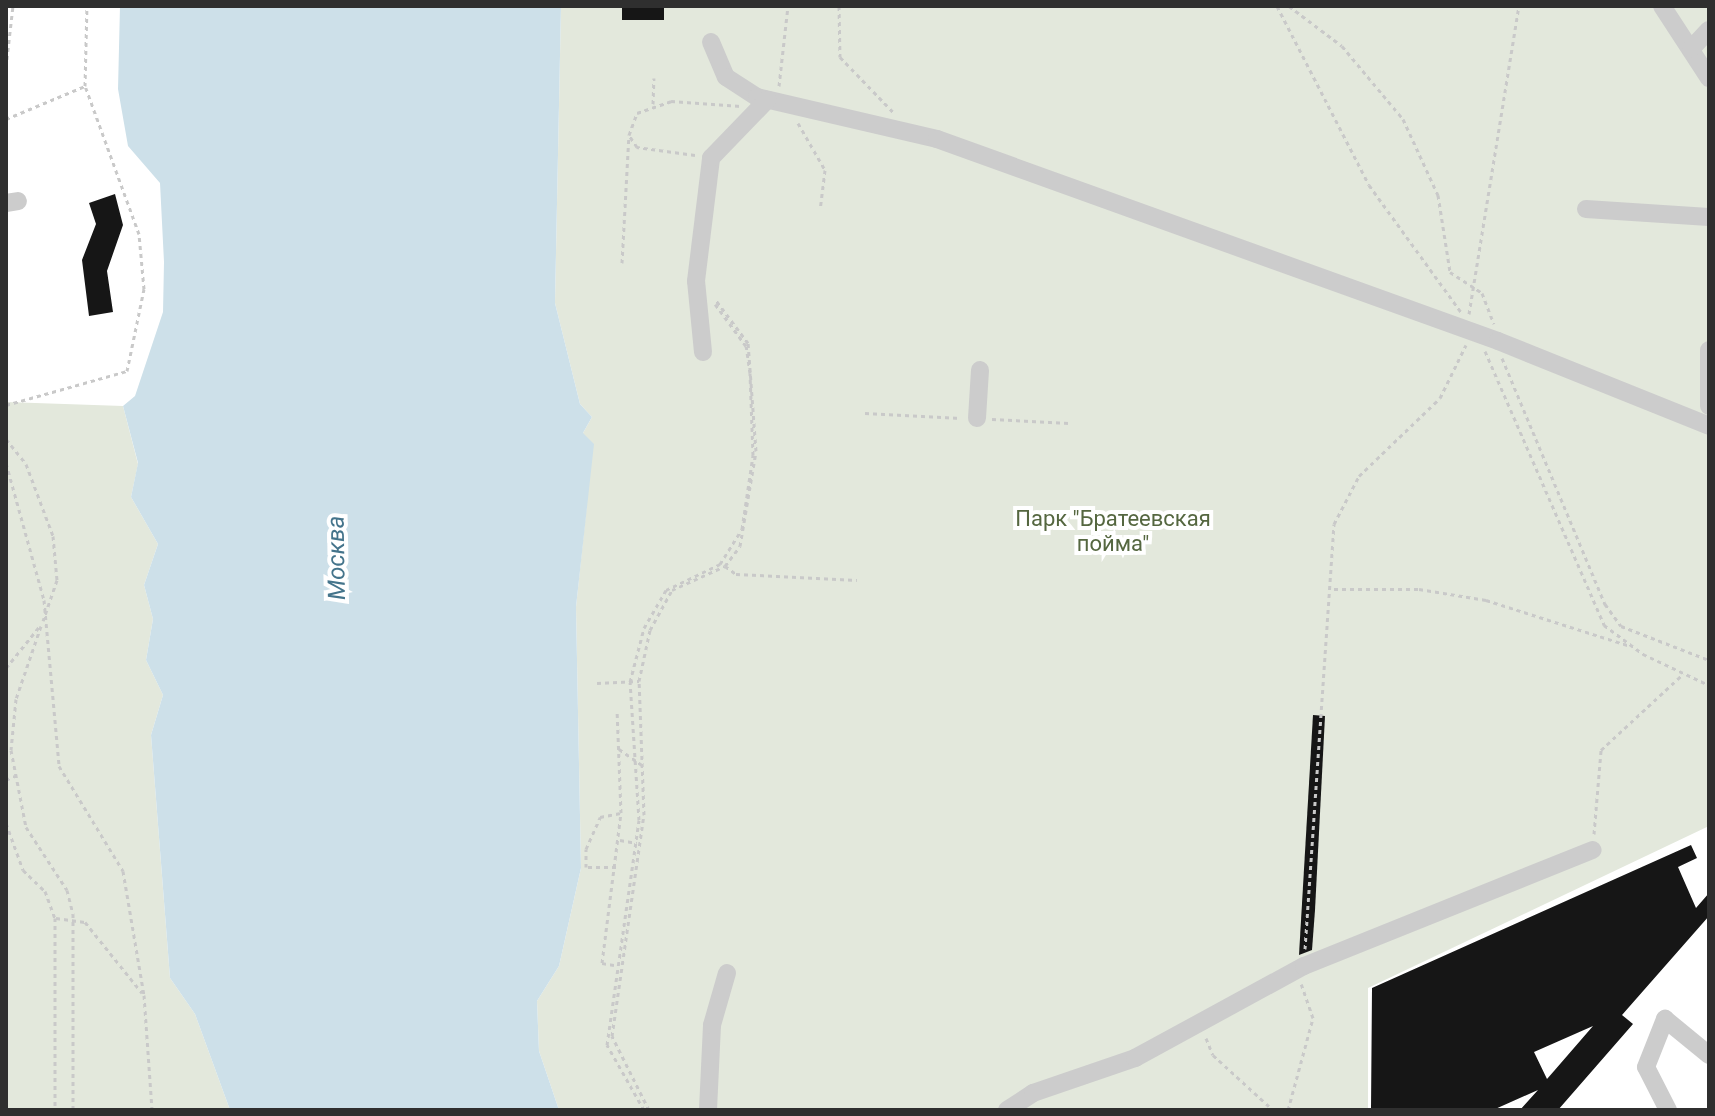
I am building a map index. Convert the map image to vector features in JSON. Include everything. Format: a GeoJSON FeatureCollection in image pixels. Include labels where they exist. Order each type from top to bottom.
{"type":"FeatureCollection","features":[{"type":"Feature","properties":{"kind":"lane"},"geometry":{"type":"LineString","coordinates":[[1662,6],[1709,78]]}},
{"type":"Feature","properties":{"kind":"lane"},"geometry":{"type":"LineString","coordinates":[[1691,49],[1709,30]]}},
{"type":"Feature","properties":{"kind":"lane"},"geometry":{"type":"LineString","coordinates":[[711,42],[726,77],[766,104],[899,126],[1467,331],[1709,426]]}},
{"type":"Feature","properties":{"kind":"lane"},"geometry":{"type":"LineString","coordinates":[[703,352],[701,287],[711,158],[766,104]]}},
{"type":"Feature","properties":{"kind":"lane"},"geometry":{"type":"LineString","coordinates":[[1586,209],[1709,217]]}},
{"type":"Feature","properties":{"kind":"lane"},"geometry":{"type":"LineString","coordinates":[[1709,350],[1709,406]]}},
{"type":"Feature","properties":{"kind":"lane"},"geometry":{"type":"LineString","coordinates":[[977,418],[980,370]]}},
{"type":"Feature","properties":{"kind":"lane"},"geometry":{"type":"LineString","coordinates":[[1007,1110],[1199,1024],[1304,966],[1593,850]]}},
{"type":"Feature","properties":{"kind":"lane"},"geometry":{"type":"LineString","coordinates":[[708,1110],[712,1025],[727,973]]}},
{"type":"Feature","properties":{"kind":"lane"},"geometry":{"type":"LineString","coordinates":[[1668,1110],[1646,1067],[1665,1019],[1709,1055]]}},
{"type":"Feature","properties":{"kind":"path"},"geometry":{"type":"LineString","coordinates":[[6,67],[13,6]]}},
{"type":"Feature","properties":{"kind":"path"},"geometry":{"type":"LineString","coordinates":[[6,405],[127,371],[144,289],[139,234],[85,86],[87,6]]}},
{"type":"Feature","properties":{"kind":"path"},"geometry":{"type":"LineString","coordinates":[[766,104],[788,6]]}},
{"type":"Feature","properties":{"kind":"path"},"geometry":{"type":"LineString","coordinates":[[839,6],[840,57],[898,116],[899,126]]}},
{"type":"Feature","properties":{"kind":"path"},"geometry":{"type":"LineString","coordinates":[[1277,6],[1369,185],[1452,297],[1467,331],[1483,346],[1581,582],[1604,625],[1633,647]]}},
{"type":"Feature","properties":{"kind":"path"},"geometry":{"type":"LineString","coordinates":[[1288,1110],[1313,1018],[1301,986],[1315,740],[1333,589],[1334,524],[1359,476],[1440,398],[1465,353],[1519,6]]}},
{"type":"Feature","properties":{"kind":"path"},"geometry":{"type":"LineString","coordinates":[[653,104],[654,78]]}},
{"type":"Feature","properties":{"kind":"path"},"geometry":{"type":"LineString","coordinates":[[6,119],[85,86]]}},
{"type":"Feature","properties":{"kind":"path"},"geometry":{"type":"LineString","coordinates":[[622,263],[629,135],[637,113],[653,104],[706,98],[766,104],[809,133],[825,170],[820,208]]}},
{"type":"Feature","properties":{"kind":"path"},"geometry":{"type":"LineString","coordinates":[[629,135],[637,147],[711,158]]}},
{"type":"Feature","properties":{"kind":"path"},"geometry":{"type":"LineString","coordinates":[[646,1110],[645,1091],[614,1045],[616,966],[638,843],[642,765],[639,681],[650,630],[672,590],[725,566],[745,530],[756,451],[754,371],[748,343],[701,287]]}},
{"type":"Feature","properties":{"kind":"path"},"geometry":{"type":"LineString","coordinates":[[638,843],[630,682],[644,628],[666,590],[720,564],[742,529],[753,455],[746,346],[701,287]]}},
{"type":"Feature","properties":{"kind":"path"},"geometry":{"type":"LineString","coordinates":[[6,439],[26,464],[53,536],[57,580],[16,699],[15,776],[26,827],[67,890],[73,920],[73,1110]]}},
{"type":"Feature","properties":{"kind":"path"},"geometry":{"type":"LineString","coordinates":[[6,463],[44,600],[43,622],[59,766],[123,871],[144,995],[152,1110]]}},
{"type":"Feature","properties":{"kind":"path"},"geometry":{"type":"LineString","coordinates":[[725,566],[736,574],[857,580]]}},
{"type":"Feature","properties":{"kind":"path"},"geometry":{"type":"LineString","coordinates":[[1333,589],[1419,589],[1486,600],[1633,647],[1709,685]]}},
{"type":"Feature","properties":{"kind":"path"},"geometry":{"type":"LineString","coordinates":[[6,668],[43,622]]}},
{"type":"Feature","properties":{"kind":"path"},"geometry":{"type":"LineString","coordinates":[[1593,850],[1601,750],[1684,673]]}},
{"type":"Feature","properties":{"kind":"path"},"geometry":{"type":"LineString","coordinates":[[597,683],[639,681]]}},
{"type":"Feature","properties":{"kind":"path"},"geometry":{"type":"LineString","coordinates":[[616,966],[602,963],[617,867],[621,813],[617,711]]}},
{"type":"Feature","properties":{"kind":"path"},"geometry":{"type":"LineString","coordinates":[[619,749],[642,765]]}},
{"type":"Feature","properties":{"kind":"path"},"geometry":{"type":"LineString","coordinates":[[6,780],[15,776]]}},
{"type":"Feature","properties":{"kind":"path"},"geometry":{"type":"LineString","coordinates":[[617,867],[586,867],[586,849],[600,817],[621,813]]}},
{"type":"Feature","properties":{"kind":"path"},"geometry":{"type":"LineString","coordinates":[[6,823],[23,870],[45,891],[55,918],[55,1110]]}},
{"type":"Feature","properties":{"kind":"path"},"geometry":{"type":"LineString","coordinates":[[619,840],[638,843]]}},
{"type":"Feature","properties":{"kind":"path"},"geometry":{"type":"LineString","coordinates":[[611,912],[626,914]]}},
{"type":"Feature","properties":{"kind":"path"},"geometry":{"type":"LineString","coordinates":[[55,918],[85,922],[144,995]]}},
{"type":"Feature","properties":{"kind":"path"},"geometry":{"type":"LineString","coordinates":[[1199,1024],[1213,1055],[1273,1110]]}},
{"type":"Feature","properties":{"kind":"green space","name":"Парк \"Братеевская пойма\""},"geometry":{"type":"Polygon","coordinates":[[[561,6],[1709,6],[1709,826],[1368,988],[1368,1110],[559,1110],[539,1051],[537,1001],[559,966],[581,868],[576,607],[587,503],[583,433],[592,417],[580,404],[555,303],[561,6]]]}},
{"type":"Feature","properties":{"kind":"green space"},"geometry":{"type":"Polygon","coordinates":[[[6,402],[123,406],[138,464],[131,497],[158,544],[144,585],[153,619],[146,660],[163,695],[151,735],[170,978],[195,1014],[230,1110],[6,1110],[6,402]]]}},
{"type":"Feature","properties":{"kind":"water","name":"Москва"},"geometry":{"type":"Polygon","coordinates":[[[120,6],[561,6],[555,303],[580,404],[592,417],[583,433],[594,444],[576,607],[581,868],[559,966],[537,1001],[539,1051],[559,1110],[230,1110],[195,1014],[170,978],[151,735],[163,695],[146,660],[153,619],[144,585],[158,544],[131,497],[138,463],[123,406],[135,396],[163,312],[160,183],[128,146],[118,89],[120,6]]]}},
{"type":"Feature","properties":{"kind":"building"},"geometry":{"type":"Polygon","coordinates":[[[622,6],[664,6],[664,20],[622,20],[622,6]]]}},
{"type":"Feature","properties":{"kind":"building"},"geometry":{"type":"Polygon","coordinates":[[[115,194],[123,225],[107,271],[113,312],[89,316],[82,260],[96,224],[89,203],[115,194]]]}},
{"type":"Feature","properties":{"kind":"building"},"geometry":{"type":"Polygon","coordinates":[[[1313,715],[1325,716],[1315,910],[1312,950],[1299,955],[1313,715]]]}},
{"type":"Feature","properties":{"kind":"building"},"geometry":{"type":"Polygon","coordinates":[[[1691,845],[1697,858],[1678,867],[1696,908],[1709,893],[1709,916],[1622,1015],[1633,1024],[1558,1110],[1520,1110],[1538,1090],[1493,1110],[1371,1110],[1372,988],[1691,845]],[[1593,1026],[1534,1052],[1547,1079],[1593,1026]]]}}]}
